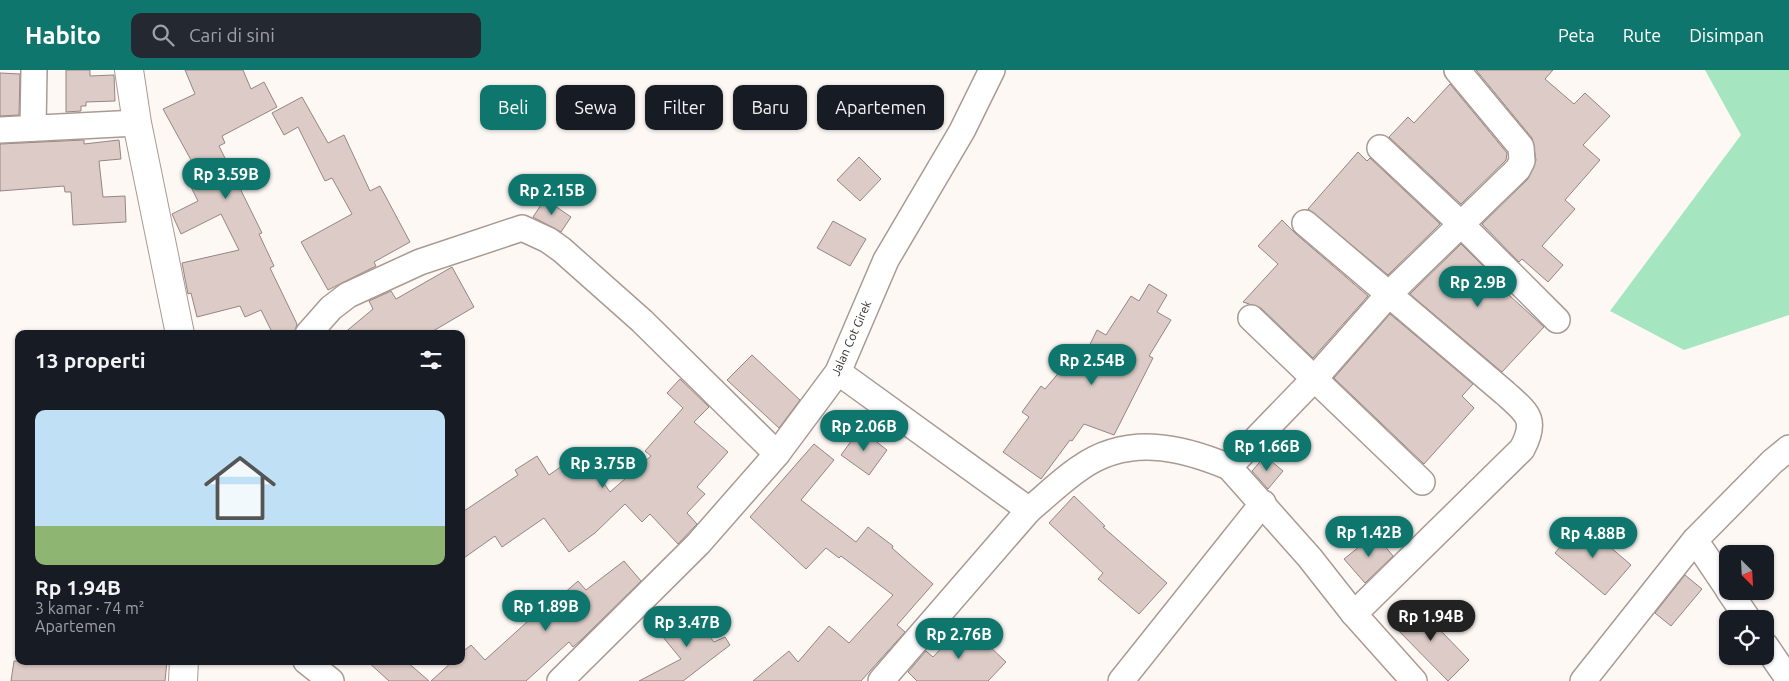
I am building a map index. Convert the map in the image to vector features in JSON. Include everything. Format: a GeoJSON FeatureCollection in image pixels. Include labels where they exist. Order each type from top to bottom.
{"type":"FeatureCollection","features":[{"type":"Feature","properties":{"kind":"main road"},"geometry":{"type":"LineString","coordinates":[[129,70],[137,123],[179,330]]}},
{"type":"Feature","properties":{"kind":"main road"},"geometry":{"type":"LineString","coordinates":[[183,681],[184,665]]}},
{"type":"Feature","properties":{"kind":"street"},"geometry":{"type":"LineString","coordinates":[[33,128],[34,70]]}},
{"type":"Feature","properties":{"kind":"street","name":"Jalan Cot Girek"},"geometry":{"type":"LineString","coordinates":[[560,681],[698,544],[777,454],[838,372],[886,260],[962,130],[992,70]]}},
{"type":"Feature","properties":{"kind":"street"},"geometry":{"type":"LineString","coordinates":[[1229,467],[1315,378],[1389,294],[1518,169],[1523,154],[1516,140],[1457,70]]}},
{"type":"Feature","properties":{"kind":"street"},"geometry":{"type":"LineString","coordinates":[[0,130],[137,123]]}},
{"type":"Feature","properties":{"kind":"street"},"geometry":{"type":"LineString","coordinates":[[1380,148],[1462,224],[1557,320]]}},
{"type":"Feature","properties":{"kind":"street"},"geometry":{"type":"LineString","coordinates":[[1305,223],[1505,393],[1526,412],[1531,426],[1529,436],[1522,449],[1354,614]]}},
{"type":"Feature","properties":{"kind":"street"},"geometry":{"type":"LineString","coordinates":[[312,330],[331,308],[356,291],[420,262],[522,228],[548,240],[562,250],[642,321],[777,454]]}},
{"type":"Feature","properties":{"kind":"street"},"geometry":{"type":"LineString","coordinates":[[1251,318],[1422,482]]}},
{"type":"Feature","properties":{"kind":"street"},"geometry":{"type":"LineString","coordinates":[[838,372],[1029,510]]}},
{"type":"Feature","properties":{"kind":"street"},"geometry":{"type":"LineString","coordinates":[[881,681],[1029,510],[1080,467],[1111,452],[1138,445],[1173,448],[1196,453],[1229,467],[1263,503],[1354,614],[1414,681]]}},
{"type":"Feature","properties":{"kind":"street"},"geometry":{"type":"LineString","coordinates":[[1583,681],[1695,540],[1772,462],[1789,448]]}},
{"type":"Feature","properties":{"kind":"street"},"geometry":{"type":"LineString","coordinates":[[1121,681],[1263,503]]}},
{"type":"Feature","properties":{"kind":"street"},"geometry":{"type":"LineString","coordinates":[[1695,540],[1719,576]]}},
{"type":"Feature","properties":{"kind":"street"},"geometry":{"type":"LineString","coordinates":[[1774,658],[1789,680]]}},
{"type":"Feature","properties":{"kind":"street"},"geometry":{"type":"LineString","coordinates":[[311,665],[331,681]]}},
{"type":"Feature","properties":{"kind":"green space"},"geometry":{"type":"Polygon","coordinates":[[[1705,70],[1789,70],[1789,315],[1684,350],[1610,311],[1741,135],[1705,70]]]}},
{"type":"Feature","properties":{"kind":"building"},"geometry":{"type":"Polygon","coordinates":[[[66,70],[90,70],[90,76],[114,75],[115,101],[86,102],[86,106],[81,106],[81,111],[66,112],[66,70]]]}},
{"type":"Feature","properties":{"kind":"building"},"geometry":{"type":"Polygon","coordinates":[[[185,70],[243,70],[251,89],[264,82],[277,107],[222,136],[225,143],[219,146],[262,233],[259,234],[274,266],[270,268],[297,324],[295,330],[271,330],[261,310],[245,317],[240,306],[197,317],[191,293],[188,294],[182,263],[239,250],[221,214],[181,234],[172,214],[198,201],[185,175],[196,169],[163,109],[195,94],[185,70]]]}},
{"type":"Feature","properties":{"kind":"building"},"geometry":{"type":"Polygon","coordinates":[[[1476,70],[1553,70],[1545,79],[1574,104],[1585,93],[1610,116],[1583,145],[1600,160],[1565,200],[1575,209],[1542,246],[1563,265],[1548,282],[1522,259],[1519,262],[1482,224],[1528,179],[1536,160],[1532,138],[1476,70]]]}},
{"type":"Feature","properties":{"kind":"building"},"geometry":{"type":"Polygon","coordinates":[[[0,73],[20,74],[19,115],[0,116],[0,73]]]}},
{"type":"Feature","properties":{"kind":"building"},"geometry":{"type":"Polygon","coordinates":[[[1450,84],[1507,153],[1506,160],[1461,204],[1389,137],[1408,117],[1414,123],[1450,84]]]}},
{"type":"Feature","properties":{"kind":"building"},"geometry":{"type":"Polygon","coordinates":[[[302,97],[328,143],[344,135],[370,191],[380,186],[410,242],[374,262],[376,266],[328,290],[301,242],[352,214],[332,178],[325,181],[298,127],[284,135],[272,113],[302,97]]]}},
{"type":"Feature","properties":{"kind":"building"},"geometry":{"type":"Polygon","coordinates":[[[84,140],[84,144],[119,140],[121,159],[99,161],[103,197],[125,196],[126,222],[73,225],[71,192],[65,192],[64,186],[0,191],[0,144],[84,140]]]}},
{"type":"Feature","properties":{"kind":"building"},"geometry":{"type":"Polygon","coordinates":[[[1358,152],[1367,161],[1370,158],[1440,224],[1388,275],[1308,209],[1358,152]]]}},
{"type":"Feature","properties":{"kind":"building"},"geometry":{"type":"Polygon","coordinates":[[[859,157],[881,179],[860,201],[837,180],[859,157]]]}},
{"type":"Feature","properties":{"kind":"building"},"geometry":{"type":"Polygon","coordinates":[[[545,199],[571,217],[561,232],[533,217],[545,199]]]}},
{"type":"Feature","properties":{"kind":"building"},"geometry":{"type":"Polygon","coordinates":[[[1282,220],[1368,296],[1313,358],[1261,308],[1243,302],[1278,264],[1258,246],[1282,220]]]}},
{"type":"Feature","properties":{"kind":"building"},"geometry":{"type":"Polygon","coordinates":[[[833,221],[866,239],[850,266],[817,248],[833,221]]]}},
{"type":"Feature","properties":{"kind":"building"},"geometry":{"type":"Polygon","coordinates":[[[1461,244],[1500,283],[1498,285],[1544,327],[1502,372],[1410,294],[1461,244]]]}},
{"type":"Feature","properties":{"kind":"building"},"geometry":{"type":"Polygon","coordinates":[[[452,267],[474,307],[435,330],[348,330],[373,309],[369,301],[391,291],[396,299],[452,267]]]}},
{"type":"Feature","properties":{"kind":"building"},"geometry":{"type":"Polygon","coordinates":[[[1149,284],[1167,295],[1157,312],[1171,320],[1149,356],[1153,358],[1114,435],[1084,424],[1041,479],[1003,452],[1029,417],[1022,412],[1041,386],[1045,389],[1067,363],[1077,371],[1097,330],[1106,335],[1131,296],[1139,301],[1149,284]]]}},
{"type":"Feature","properties":{"kind":"building"},"geometry":{"type":"Polygon","coordinates":[[[1390,314],[1473,384],[1462,396],[1474,408],[1424,464],[1334,378],[1390,314]]]}},
{"type":"Feature","properties":{"kind":"building"},"geometry":{"type":"Polygon","coordinates":[[[752,355],[800,400],[779,428],[727,380],[752,355]]]}},
{"type":"Feature","properties":{"kind":"building"},"geometry":{"type":"Polygon","coordinates":[[[680,379],[709,407],[694,422],[728,452],[697,487],[705,494],[687,513],[697,524],[678,544],[650,514],[642,522],[625,504],[595,533],[569,552],[544,518],[502,547],[495,536],[465,557],[465,510],[518,475],[515,470],[537,456],[549,475],[582,452],[610,492],[651,456],[645,451],[683,408],[667,393],[680,379]]]}},
{"type":"Feature","properties":{"kind":"building"},"geometry":{"type":"Polygon","coordinates":[[[860,429],[887,450],[869,475],[841,455],[860,429]]]}},
{"type":"Feature","properties":{"kind":"building"},"geometry":{"type":"Polygon","coordinates":[[[814,444],[834,460],[801,500],[856,542],[868,527],[893,546],[892,548],[933,584],[897,625],[905,632],[861,681],[753,681],[789,651],[798,662],[829,626],[849,643],[893,595],[841,556],[839,558],[826,548],[806,569],[750,517],[814,444]]]}},
{"type":"Feature","properties":{"kind":"building"},"geometry":{"type":"Polygon","coordinates":[[[1265,456],[1283,471],[1268,489],[1252,471],[1265,456]]]}},
{"type":"Feature","properties":{"kind":"building"},"geometry":{"type":"Polygon","coordinates":[[[1074,496],[1105,526],[1103,527],[1167,583],[1139,614],[1098,579],[1103,573],[1049,523],[1074,496]]]}},
{"type":"Feature","properties":{"kind":"building"},"geometry":{"type":"Polygon","coordinates":[[[1581,522],[1631,565],[1605,595],[1555,553],[1581,522]]]}},
{"type":"Feature","properties":{"kind":"building"},"geometry":{"type":"Polygon","coordinates":[[[1375,534],[1393,556],[1365,583],[1344,559],[1375,534]]]}},
{"type":"Feature","properties":{"kind":"building"},"geometry":{"type":"Polygon","coordinates":[[[624,561],[641,581],[573,647],[569,642],[526,681],[431,681],[449,665],[465,665],[465,650],[471,645],[485,660],[537,613],[539,615],[578,581],[586,590],[624,561]]]}},
{"type":"Feature","properties":{"kind":"building"},"geometry":{"type":"Polygon","coordinates":[[[1685,575],[1702,589],[1671,626],[1655,613],[1685,575]]]}},
{"type":"Feature","properties":{"kind":"building"},"geometry":{"type":"Polygon","coordinates":[[[1414,603],[1469,660],[1448,681],[1393,625],[1414,603]]]}},
{"type":"Feature","properties":{"kind":"building"},"geometry":{"type":"Polygon","coordinates":[[[687,608],[714,642],[725,637],[730,645],[683,681],[639,681],[681,659],[658,631],[687,608]]]}},
{"type":"Feature","properties":{"kind":"building"},"geometry":{"type":"Polygon","coordinates":[[[965,623],[1006,662],[988,681],[917,681],[908,672],[926,651],[933,657],[965,623]]]}},
{"type":"Feature","properties":{"kind":"building"},"geometry":{"type":"Polygon","coordinates":[[[14,661],[15,665],[167,665],[165,681],[11,681],[14,661]]]}},
{"type":"Feature","properties":{"kind":"building"},"geometry":{"type":"Polygon","coordinates":[[[371,665],[411,665],[429,681],[389,681],[371,665]]]}}]}
